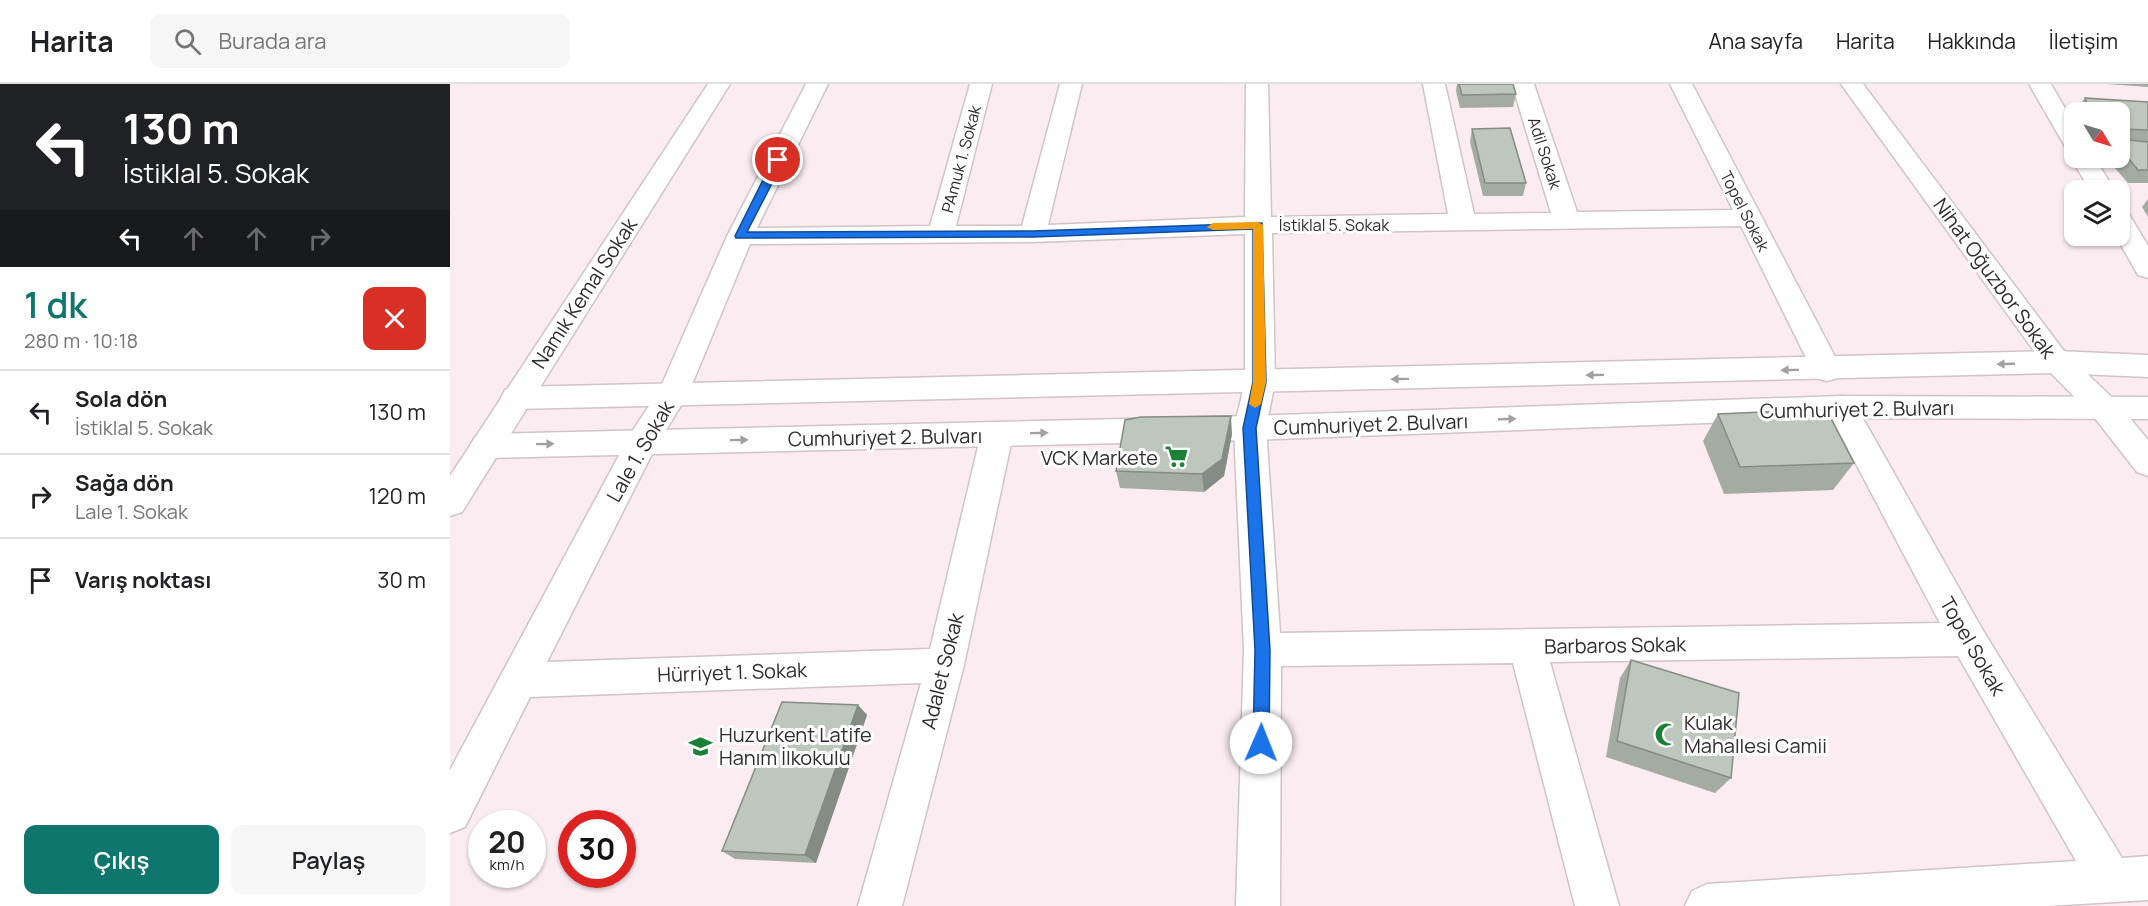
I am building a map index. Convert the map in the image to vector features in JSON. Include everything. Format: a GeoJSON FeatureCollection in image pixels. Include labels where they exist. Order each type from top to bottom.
{"type":"FeatureCollection","features":[{"type":"Feature","properties":{"kind":"street","name":"Namık Kemal Sokak"},"geometry":{"type":"LineString","coordinates":[[450,503],[719,84]]}},
{"type":"Feature","properties":{"kind":"street","name":"Lale 1. Sokak"},"geometry":{"type":"LineString","coordinates":[[450,812],[642,442],[673,394],[740,236],[817,84]]}},
{"type":"Feature","properties":{"kind":"street","name":"PAmuk 1. Sokak"},"geometry":{"type":"LineString","coordinates":[[941,234],[981,84]]}},
{"type":"Feature","properties":{"kind":"street"},"geometry":{"type":"LineString","coordinates":[[1033,234],[1071,84]]}},
{"type":"Feature","properties":{"kind":"street"},"geometry":{"type":"LineString","coordinates":[[1257,84],[1260,382],[1250,428],[1263,650],[1258,906]]}},
{"type":"Feature","properties":{"kind":"street"},"geometry":{"type":"LineString","coordinates":[[1434,84],[1463,224]]}},
{"type":"Feature","properties":{"kind":"street","name":"Adil Sokak"},"geometry":{"type":"LineString","coordinates":[[1523,84],[1567,222]]}},
{"type":"Feature","properties":{"kind":"street","name":"Topel Sokak"},"geometry":{"type":"LineString","coordinates":[[1681,84],[1827,370]]}},
{"type":"Feature","properties":{"kind":"street","name":"Nihat Oğuzbor Sokak"},"geometry":{"type":"LineString","coordinates":[[1852,84],[2057,362],[2105,409],[2148,463]]}},
{"type":"Feature","properties":{"kind":"street"},"geometry":{"type":"LineString","coordinates":[[2040,84],[2064,126]]}},
{"type":"Feature","properties":{"kind":"street","name":"İstiklal 5. Sokak"},"geometry":{"type":"LineString","coordinates":[[740,236],[1033,234],[1258,225],[1463,224],[1749,218]]}},
{"type":"Feature","properties":{"kind":"street"},"geometry":{"type":"LineString","coordinates":[[2130,238],[2148,269]]}},
{"type":"Feature","properties":{"kind":"street","name":"Cumhuriyet 2. Bulvarı"},"geometry":{"type":"LineString","coordinates":[[516,398],[1827,370],[2057,362],[2148,366]]}},
{"type":"Feature","properties":{"kind":"street","name":"Cumhuriyet 2. Bulvarı"},"geometry":{"type":"LineString","coordinates":[[486,446],[1250,428],[1841,407],[2148,408]]}},
{"type":"Feature","properties":{"kind":"street","name":"Topel Sokak"},"geometry":{"type":"LineString","coordinates":[[1841,407],[1968,639],[2130,879]]}},
{"type":"Feature","properties":{"kind":"street","name":"Adalet Sokak"},"geometry":{"type":"LineString","coordinates":[[880,906],[945,664],[997,434]]}},
{"type":"Feature","properties":{"kind":"street","name":"Barbaros Sokak"},"geometry":{"type":"LineString","coordinates":[[1263,650],[1968,639]]}},
{"type":"Feature","properties":{"kind":"street"},"geometry":{"type":"LineString","coordinates":[[1527,646],[1597,906]]}},
{"type":"Feature","properties":{"kind":"street","name":"Hürriyet 1. Sokak"},"geometry":{"type":"LineString","coordinates":[[519,680],[945,664]]}},
{"type":"Feature","properties":{"kind":"street"},"geometry":{"type":"LineString","coordinates":[[1707,906],[2130,879]]}},
{"type":"Feature","properties":{"kind":"building"},"geometry":{"type":"Polygon","coordinates":[[[1459,84],[1513,84],[1516,94],[1462,95],[1459,84]]]}},
{"type":"Feature","properties":{"kind":"building"},"geometry":{"type":"Polygon","coordinates":[[[2085,98],[2148,102],[2148,130],[2130,129],[2130,102],[2086,102],[2085,98]]]}},
{"type":"Feature","properties":{"kind":"building"},"geometry":{"type":"Polygon","coordinates":[[[1510,128],[1526,183],[1485,183],[1472,129],[1510,128]]]}},
{"type":"Feature","properties":{"kind":"building"},"geometry":{"type":"Polygon","coordinates":[[[2130,140],[2148,142],[2148,170],[2138,170],[2130,160],[2130,140]]]}},
{"type":"Feature","properties":{"kind":"building"},"geometry":{"type":"Polygon","coordinates":[[[1826,409],[1854,463],[1740,467],[1718,414],[1826,409]]]}},
{"type":"Feature","properties":{"kind":"building","name":"VCK Markete"},"geometry":{"type":"Polygon","coordinates":[[[1231,416],[1222,459],[1202,474],[1116,471],[1125,420],[1141,417],[1231,416]]]}},
{"type":"Feature","properties":{"kind":"building","name":"Kulak Mahallesi Camii"},"geometry":{"type":"Polygon","coordinates":[[[1631,660],[1739,693],[1731,778],[1617,741],[1631,660]]]}},
{"type":"Feature","properties":{"kind":"building"},"geometry":{"type":"Polygon","coordinates":[[[782,702],[858,705],[805,855],[722,851],[782,702]]]}},
{"type":"Feature","properties":{"kind":"slow traffic"},"geometry":{"type":"LineString","coordinates":[[1213,227],[1258,225],[1260,382],[1255,404]]}},
{"type":"Feature","properties":{"kind":"place","name":"VCK Markete"},"geometry":{"type":"Point","coordinates":[1176,457]}},
{"type":"Feature","properties":{"kind":"place","name":"Kulak Mahallesi Camii"},"geometry":{"type":"Point","coordinates":[1666,734]}},
{"type":"Feature","properties":{"kind":"place","name":"Huzurkent Latife Hanım İlkokulu"},"geometry":{"type":"Point","coordinates":[701,746]}},
{"type":"Feature","properties":{"kind":"route"},"geometry":{"type":"LineString","coordinates":[[778,160],[740,236],[1033,234],[1258,225],[1260,382],[1250,428],[1263,650],[1261,743]]}}]}
